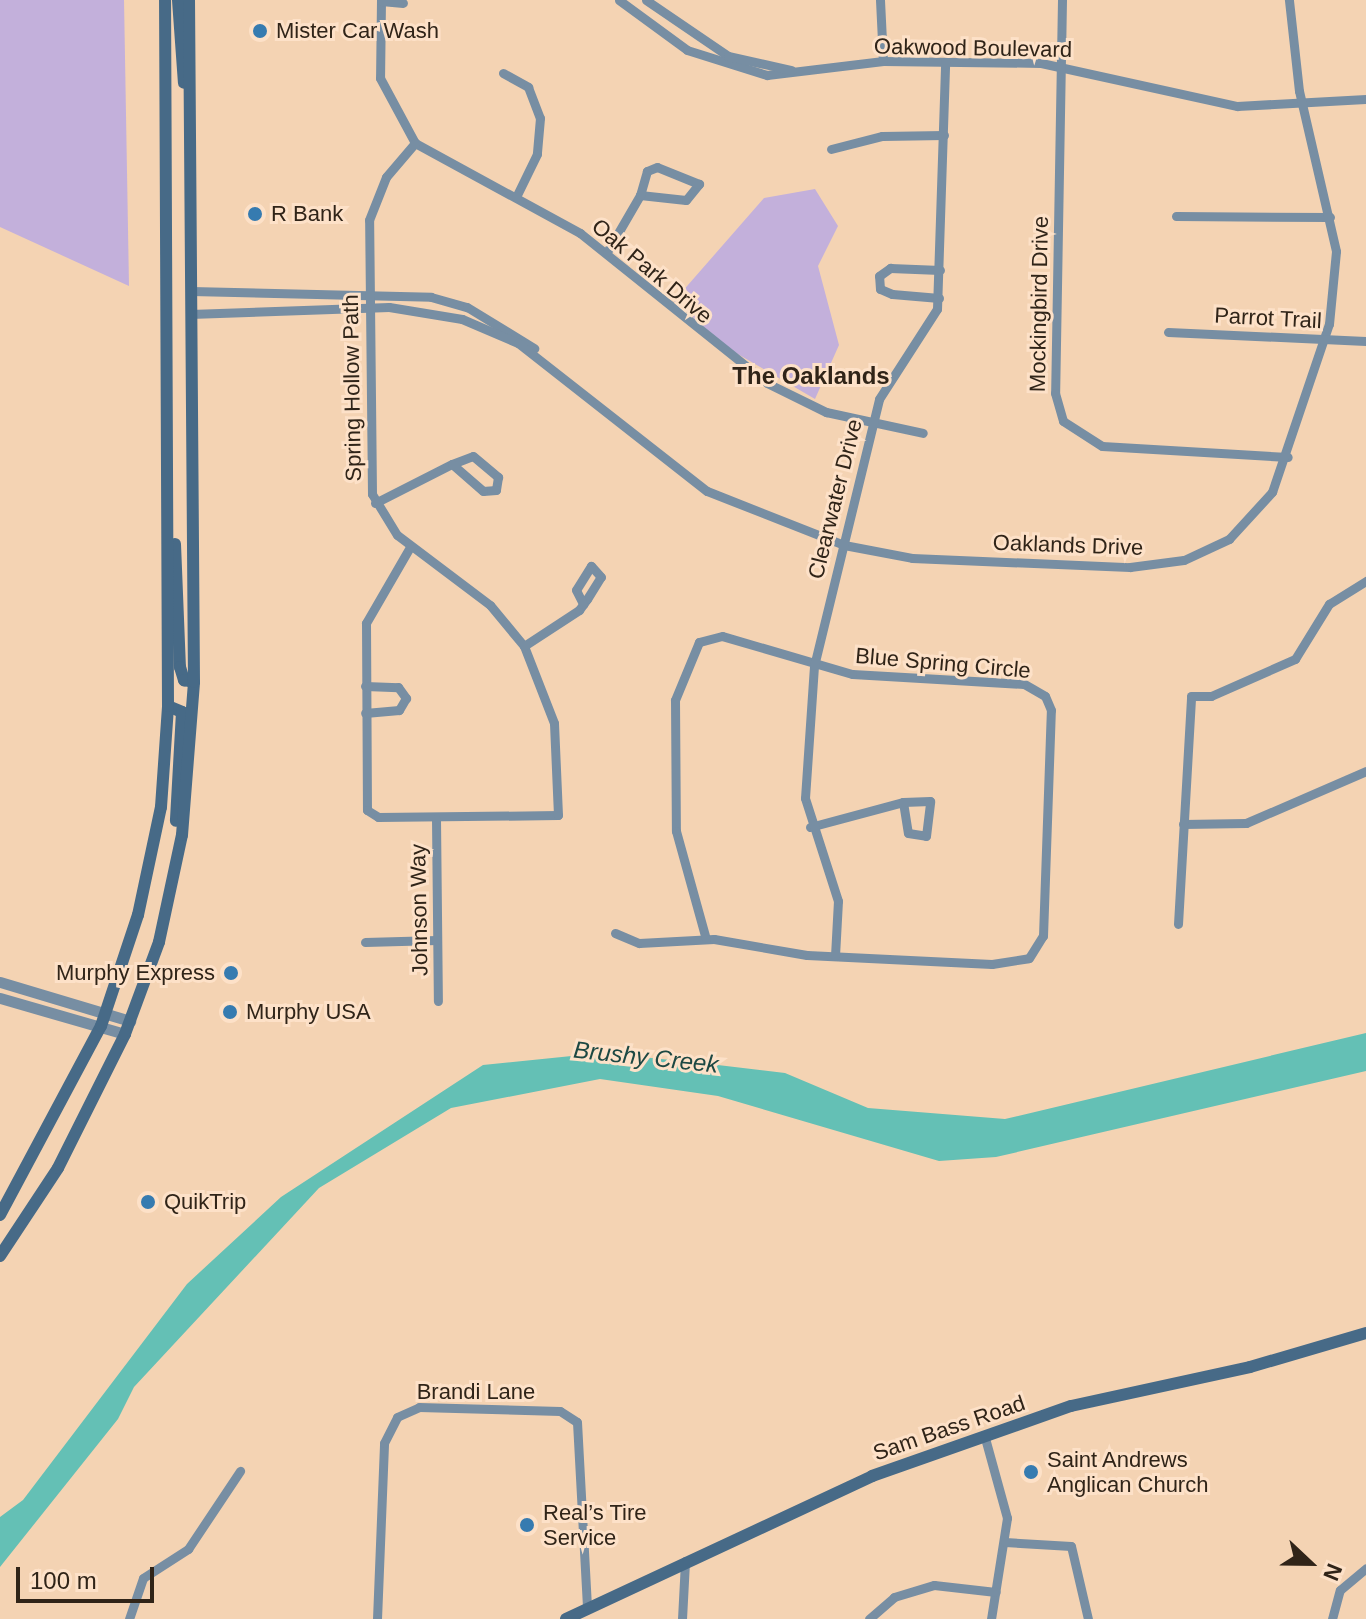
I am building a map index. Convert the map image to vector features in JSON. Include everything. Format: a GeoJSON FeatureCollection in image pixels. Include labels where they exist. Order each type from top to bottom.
{"type":"FeatureCollection","features":[{"type":"Feature","properties":{"kind":"main road"},"geometry":{"type":"LineString","coordinates":[[0,1215],[107,1012],[157,830],[168,706],[165,0]]}},
{"type":"Feature","properties":{"kind":"main road"},"geometry":{"type":"LineString","coordinates":[[178,0],[179,66],[189,98]]}},
{"type":"Feature","properties":{"kind":"main road"},"geometry":{"type":"LineString","coordinates":[[0,1256],[71,1145],[125,1034],[159,942],[182,835],[194,682],[189,0]]}},
{"type":"Feature","properties":{"kind":"main road"},"geometry":{"type":"LineString","coordinates":[[167,293],[191,291]]}},
{"type":"Feature","properties":{"kind":"main road"},"geometry":{"type":"LineString","coordinates":[[166,314],[190,314]]}},
{"type":"Feature","properties":{"kind":"main road"},"geometry":{"type":"LineString","coordinates":[[167,527],[175,541],[180,667],[184,680],[194,682]]}},
{"type":"Feature","properties":{"kind":"main road"},"geometry":{"type":"LineString","coordinates":[[168,706],[182,712],[176,820],[182,835]]}},
{"type":"Feature","properties":{"kind":"main road","name":"Sam Bass Road"},"geometry":{"type":"LineString","coordinates":[[566,1619],[587,1604],[844,1487],[1082,1403],[1250,1367],[1366,1333]]}},
{"type":"Feature","properties":{"kind":"street"},"geometry":{"type":"LineString","coordinates":[[403,3],[381,0],[380,78],[415,143]]}},
{"type":"Feature","properties":{"kind":"street","name":"Oakwood Boulevard"},"geometry":{"type":"LineString","coordinates":[[619,0],[668,38],[718,64],[767,75],[815,72],[883,61],[1061,66],[1205,101],[1303,107],[1366,99]]}},
{"type":"Feature","properties":{"kind":"street","name":"Oakwood Boulevard"},"geometry":{"type":"LineString","coordinates":[[646,0],[728,56],[815,72]]}},
{"type":"Feature","properties":{"kind":"street"},"geometry":{"type":"LineString","coordinates":[[880,0],[883,61]]}},
{"type":"Feature","properties":{"kind":"street","name":"Mockingbird Drive"},"geometry":{"type":"LineString","coordinates":[[1062,0],[1055,393],[1063,421],[1102,446],[1288,457]]}},
{"type":"Feature","properties":{"kind":"street","name":"Oaklands Drive"},"geometry":{"type":"LineString","coordinates":[[190,314],[370,307],[440,313],[492,330],[570,385],[707,491],[844,545],[912,558],[1164,564],[1199,555],[1242,529],[1288,457],[1324,339],[1337,267],[1330,217],[1303,107],[1289,0]]}},
{"type":"Feature","properties":{"kind":"street","name":"Clearwater Drive"},"geometry":{"type":"LineString","coordinates":[[835,956],[838,901],[810,827],[805,749],[814,666],[883,388],[928,331],[939,298],[945,62]]}},
{"type":"Feature","properties":{"kind":"street"},"geometry":{"type":"LineString","coordinates":[[503,73],[528,87],[540,118],[537,154],[516,197]]}},
{"type":"Feature","properties":{"kind":"street"},"geometry":{"type":"LineString","coordinates":[[831,149],[882,136],[944,135]]}},
{"type":"Feature","properties":{"kind":"street","name":"Oak Park Drive"},"geometry":{"type":"LineString","coordinates":[[415,143],[516,197],[607,252],[739,366],[826,412],[923,433]]}},
{"type":"Feature","properties":{"kind":"street","name":"Spring Hollow Path"},"geometry":{"type":"LineString","coordinates":[[415,143],[373,201],[369,293],[375,503],[410,547],[490,605],[524,646],[554,723],[558,815],[436,819]]}},
{"type":"Feature","properties":{"kind":"street"},"geometry":{"type":"LineString","coordinates":[[607,252],[640,195],[651,168],[691,175],[699,184],[686,200],[640,195]]}},
{"type":"Feature","properties":{"kind":"street"},"geometry":{"type":"LineString","coordinates":[[1176,216],[1330,217]]}},
{"type":"Feature","properties":{"kind":"street"},"geometry":{"type":"LineString","coordinates":[[939,298],[892,294],[880,289],[879,276],[890,268],[940,270]]}},
{"type":"Feature","properties":{"kind":"street","name":"Oaklands Drive"},"geometry":{"type":"LineString","coordinates":[[191,291],[369,293],[467,307],[523,338],[570,385]]}},
{"type":"Feature","properties":{"kind":"street","name":"Parrot Trail"},"geometry":{"type":"LineString","coordinates":[[1168,332],[1366,341]]}},
{"type":"Feature","properties":{"kind":"street"},"geometry":{"type":"LineString","coordinates":[[375,503],[452,464],[473,456],[498,477],[496,490],[483,491],[452,464]]}},
{"type":"Feature","properties":{"kind":"street"},"geometry":{"type":"LineString","coordinates":[[410,547],[369,610],[365,686],[367,810],[378,817],[436,819]]}},
{"type":"Feature","properties":{"kind":"street"},"geometry":{"type":"LineString","coordinates":[[1178,924],[1191,696],[1211,696],[1295,659],[1329,604],[1366,581]]}},
{"type":"Feature","properties":{"kind":"street"},"geometry":{"type":"LineString","coordinates":[[524,646],[583,604]]}},
{"type":"Feature","properties":{"kind":"street","name":"Blue Spring Circle"},"geometry":{"type":"LineString","coordinates":[[715,636],[814,666],[908,681],[1024,684],[1037,688],[1051,710],[1039,951],[992,964],[835,956],[706,939],[676,831],[675,700],[682,673],[699,642],[715,636]]}},
{"type":"Feature","properties":{"kind":"street"},"geometry":{"type":"LineString","coordinates":[[365,686],[398,687],[406,698],[399,710],[365,713]]}},
{"type":"Feature","properties":{"kind":"street"},"geometry":{"type":"LineString","coordinates":[[1183,824],[1246,823],[1366,771]]}},
{"type":"Feature","properties":{"kind":"street"},"geometry":{"type":"LineString","coordinates":[[810,827],[903,802],[930,801],[926,836],[908,833],[903,802]]}},
{"type":"Feature","properties":{"kind":"street","name":"Johnson Way"},"geometry":{"type":"LineString","coordinates":[[436,819],[438,1001]]}},
{"type":"Feature","properties":{"kind":"street"},"geometry":{"type":"LineString","coordinates":[[615,933],[639,943],[706,939]]}},
{"type":"Feature","properties":{"kind":"street"},"geometry":{"type":"LineString","coordinates":[[365,942],[437,940]]}},
{"type":"Feature","properties":{"kind":"street"},"geometry":{"type":"LineString","coordinates":[[0,982],[130,1021]]}},
{"type":"Feature","properties":{"kind":"street"},"geometry":{"type":"LineString","coordinates":[[0,998],[125,1034]]}},
{"type":"Feature","properties":{"kind":"street","name":"Brandi Lane"},"geometry":{"type":"LineString","coordinates":[[377,1619],[384,1443],[397,1417],[419,1407],[560,1411],[577,1422],[587,1604]]}},
{"type":"Feature","properties":{"kind":"street"},"geometry":{"type":"LineString","coordinates":[[985,1438],[1004,1486],[1005,1542],[991,1619]]}},
{"type":"Feature","properties":{"kind":"street"},"geometry":{"type":"LineString","coordinates":[[129,1619],[143,1578],[182,1556],[240,1471]]}},
{"type":"Feature","properties":{"kind":"street"},"geometry":{"type":"LineString","coordinates":[[1005,1542],[1071,1546],[1088,1619]]}},
{"type":"Feature","properties":{"kind":"street"},"geometry":{"type":"LineString","coordinates":[[682,1619],[685,1561]]}},
{"type":"Feature","properties":{"kind":"street"},"geometry":{"type":"LineString","coordinates":[[1332,1619],[1340,1590],[1366,1568]]}},
{"type":"Feature","properties":{"kind":"street"},"geometry":{"type":"LineString","coordinates":[[869,1619],[894,1597],[934,1585],[996,1592]]}},
{"type":"Feature","properties":{"kind":"shaded area"},"geometry":{"type":"Polygon","coordinates":[[[0,0],[124,0],[129,286],[0,227],[0,0]]]}},
{"type":"Feature","properties":{"kind":"shaded area"},"geometry":{"type":"Polygon","coordinates":[[[815,189],[838,226],[818,266],[839,345],[815,399],[729,349],[674,301],[764,198],[815,189]]]}},
{"type":"Feature","properties":{"kind":"water"},"geometry":{"type":"Polygon","coordinates":[[[1366,1033],[1366,1071],[996,1157],[939,1161],[718,1096],[600,1079],[451,1108],[319,1188],[134,1387],[118,1419],[0,1567],[0,1517],[23,1500],[187,1284],[281,1197],[483,1065],[601,1053],[701,1063],[785,1073],[868,1108],[1005,1119],[1366,1033]]]}},
{"type":"Feature","properties":{"kind":"place","name":"Mister Car Wash"},"geometry":{"type":"Point","coordinates":[260,31]}},
{"type":"Feature","properties":{"kind":"place","name":"R Bank"},"geometry":{"type":"Point","coordinates":[255,214]}},
{"type":"Feature","properties":{"kind":"place","name":"Murphy Express"},"geometry":{"type":"Point","coordinates":[231,973]}},
{"type":"Feature","properties":{"kind":"place","name":"Murphy USA"},"geometry":{"type":"Point","coordinates":[230,1012]}},
{"type":"Feature","properties":{"kind":"place","name":"QuikTrip"},"geometry":{"type":"Point","coordinates":[148,1202]}},
{"type":"Feature","properties":{"kind":"place","name":"Saint Andrews Anglican Church"},"geometry":{"type":"Point","coordinates":[1031,1472]}},
{"type":"Feature","properties":{"kind":"place","name":"Real’s Tire Service"},"geometry":{"type":"Point","coordinates":[527,1525]}},
{"type":"Feature","properties":{"kind":"district","name":"The Oaklands"},"geometry":{"type":"Point","coordinates":[811,376]}},
{"type":"Feature","properties":{"kind":"water label","name":"Brushy Creek"},"geometry":{"type":"Point","coordinates":[646,1057]}}]}
